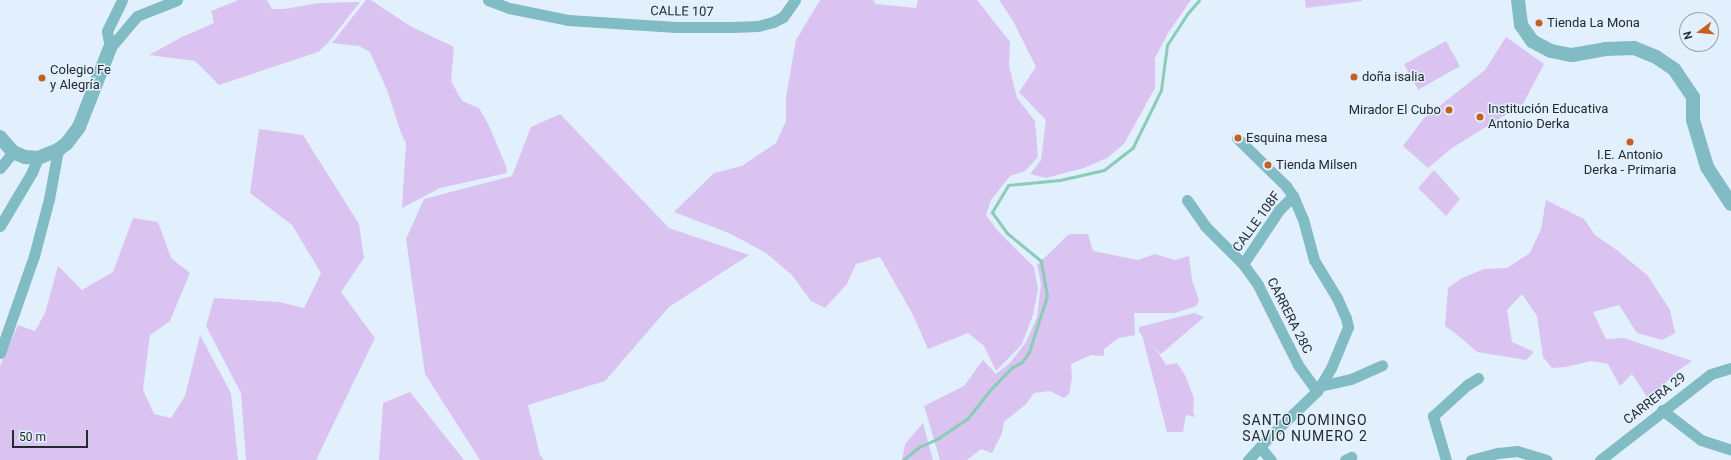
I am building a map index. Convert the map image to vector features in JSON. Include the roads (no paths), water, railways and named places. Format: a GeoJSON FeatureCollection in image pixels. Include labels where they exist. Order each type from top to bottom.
{"type":"FeatureCollection","features":[{"type":"Feature","properties":{"kind":"street"},"geometry":{"type":"LineString","coordinates":[[110,48],[107,31],[122,0]]}},
{"type":"Feature","properties":{"kind":"street"},"geometry":{"type":"LineString","coordinates":[[0,136],[12,152],[25,157],[38,158],[58,150],[72,138],[79,127],[110,48],[137,16],[177,0]]}},
{"type":"Feature","properties":{"kind":"street","name":"CALLE 107"},"geometry":{"type":"LineString","coordinates":[[488,0],[509,8],[568,20],[678,27],[739,27],[758,26],[773,22],[783,17],[795,0]]}},
{"type":"Feature","properties":{"kind":"street"},"geometry":{"type":"LineString","coordinates":[[1518,0],[1521,25],[1532,41],[1551,51],[1572,55],[1605,48],[1634,48],[1656,57],[1674,69],[1692,97],[1693,120],[1707,167],[1731,204]]}},
{"type":"Feature","properties":{"kind":"street"},"geometry":{"type":"LineString","coordinates":[[1237,138],[1286,186],[1293,196],[1303,219],[1314,260],[1337,298],[1346,318],[1348,327],[1338,355],[1318,389],[1248,460]]}},
{"type":"Feature","properties":{"kind":"street"},"geometry":{"type":"LineString","coordinates":[[0,353],[34,256],[49,199],[58,150]]}},
{"type":"Feature","properties":{"kind":"street"},"geometry":{"type":"LineString","coordinates":[[0,168],[12,152]]}},
{"type":"Feature","properties":{"kind":"street"},"geometry":{"type":"LineString","coordinates":[[0,226],[32,172],[38,158]]}},
{"type":"Feature","properties":{"kind":"street","name":"CALLE 108F"},"geometry":{"type":"LineString","coordinates":[[1243,264],[1279,210],[1293,196]]}},
{"type":"Feature","properties":{"kind":"street","name":"CARRERA 28C"},"geometry":{"type":"LineString","coordinates":[[1187,200],[1205,226],[1243,264],[1265,296],[1298,365],[1318,389]]}},
{"type":"Feature","properties":{"kind":"street"},"geometry":{"type":"LineString","coordinates":[[1318,389],[1351,379],[1382,365]]}},
{"type":"Feature","properties":{"kind":"street","name":"CARRERA 29"},"geometry":{"type":"LineString","coordinates":[[1600,460],[1662,410],[1711,374],[1731,368]]}},
{"type":"Feature","properties":{"kind":"street"},"geometry":{"type":"LineString","coordinates":[[1446,460],[1433,416],[1467,385],[1478,378]]}},
{"type":"Feature","properties":{"kind":"street"},"geometry":{"type":"LineString","coordinates":[[1662,410],[1701,440],[1731,450]]}},
{"type":"Feature","properties":{"kind":"street"},"geometry":{"type":"LineString","coordinates":[[1260,447],[1270,460]]}},
{"type":"Feature","properties":{"kind":"street"},"geometry":{"type":"LineString","coordinates":[[1471,460],[1498,453],[1517,452],[1547,460]]}},
{"type":"Feature","properties":{"kind":"waterway"},"geometry":{"type":"LineString","coordinates":[[903,460],[919,447],[937,439],[968,418],[989,391],[1011,368],[1022,362],[1029,352],[1047,296],[1041,261],[1007,233],[992,212],[1008,185],[1060,180],[1104,170],[1133,147],[1161,90],[1167,45],[1187,14],[1199,0]]}},
{"type":"Feature","properties":{"kind":"place","name":"Tienda La Mona"},"geometry":{"type":"Point","coordinates":[1539,23]}},
{"type":"Feature","properties":{"kind":"place","name":"doña isalia"},"geometry":{"type":"Point","coordinates":[1354,77]}},
{"type":"Feature","properties":{"kind":"place","name":"Colegio Fe y Alegría"},"geometry":{"type":"Point","coordinates":[42,78]}},
{"type":"Feature","properties":{"kind":"place","name":"Mirador El Cubo"},"geometry":{"type":"Point","coordinates":[1449,110]}},
{"type":"Feature","properties":{"kind":"place","name":"Institución Educativa Antonio Derka"},"geometry":{"type":"Point","coordinates":[1480,117]}},
{"type":"Feature","properties":{"kind":"place","name":"Esquina mesa"},"geometry":{"type":"Point","coordinates":[1238,138]}},
{"type":"Feature","properties":{"kind":"place","name":"I.E. Antonio Derka - Primaria"},"geometry":{"type":"Point","coordinates":[1630,142]}},
{"type":"Feature","properties":{"kind":"place","name":"Tienda Milsen"},"geometry":{"type":"Point","coordinates":[1268,165]}},
{"type":"Feature","properties":{"kind":"district","name":"SANTO DOMINGO SAVIO NUMERO 2"},"geometry":{"type":"Point","coordinates":[1305,428]}}]}
